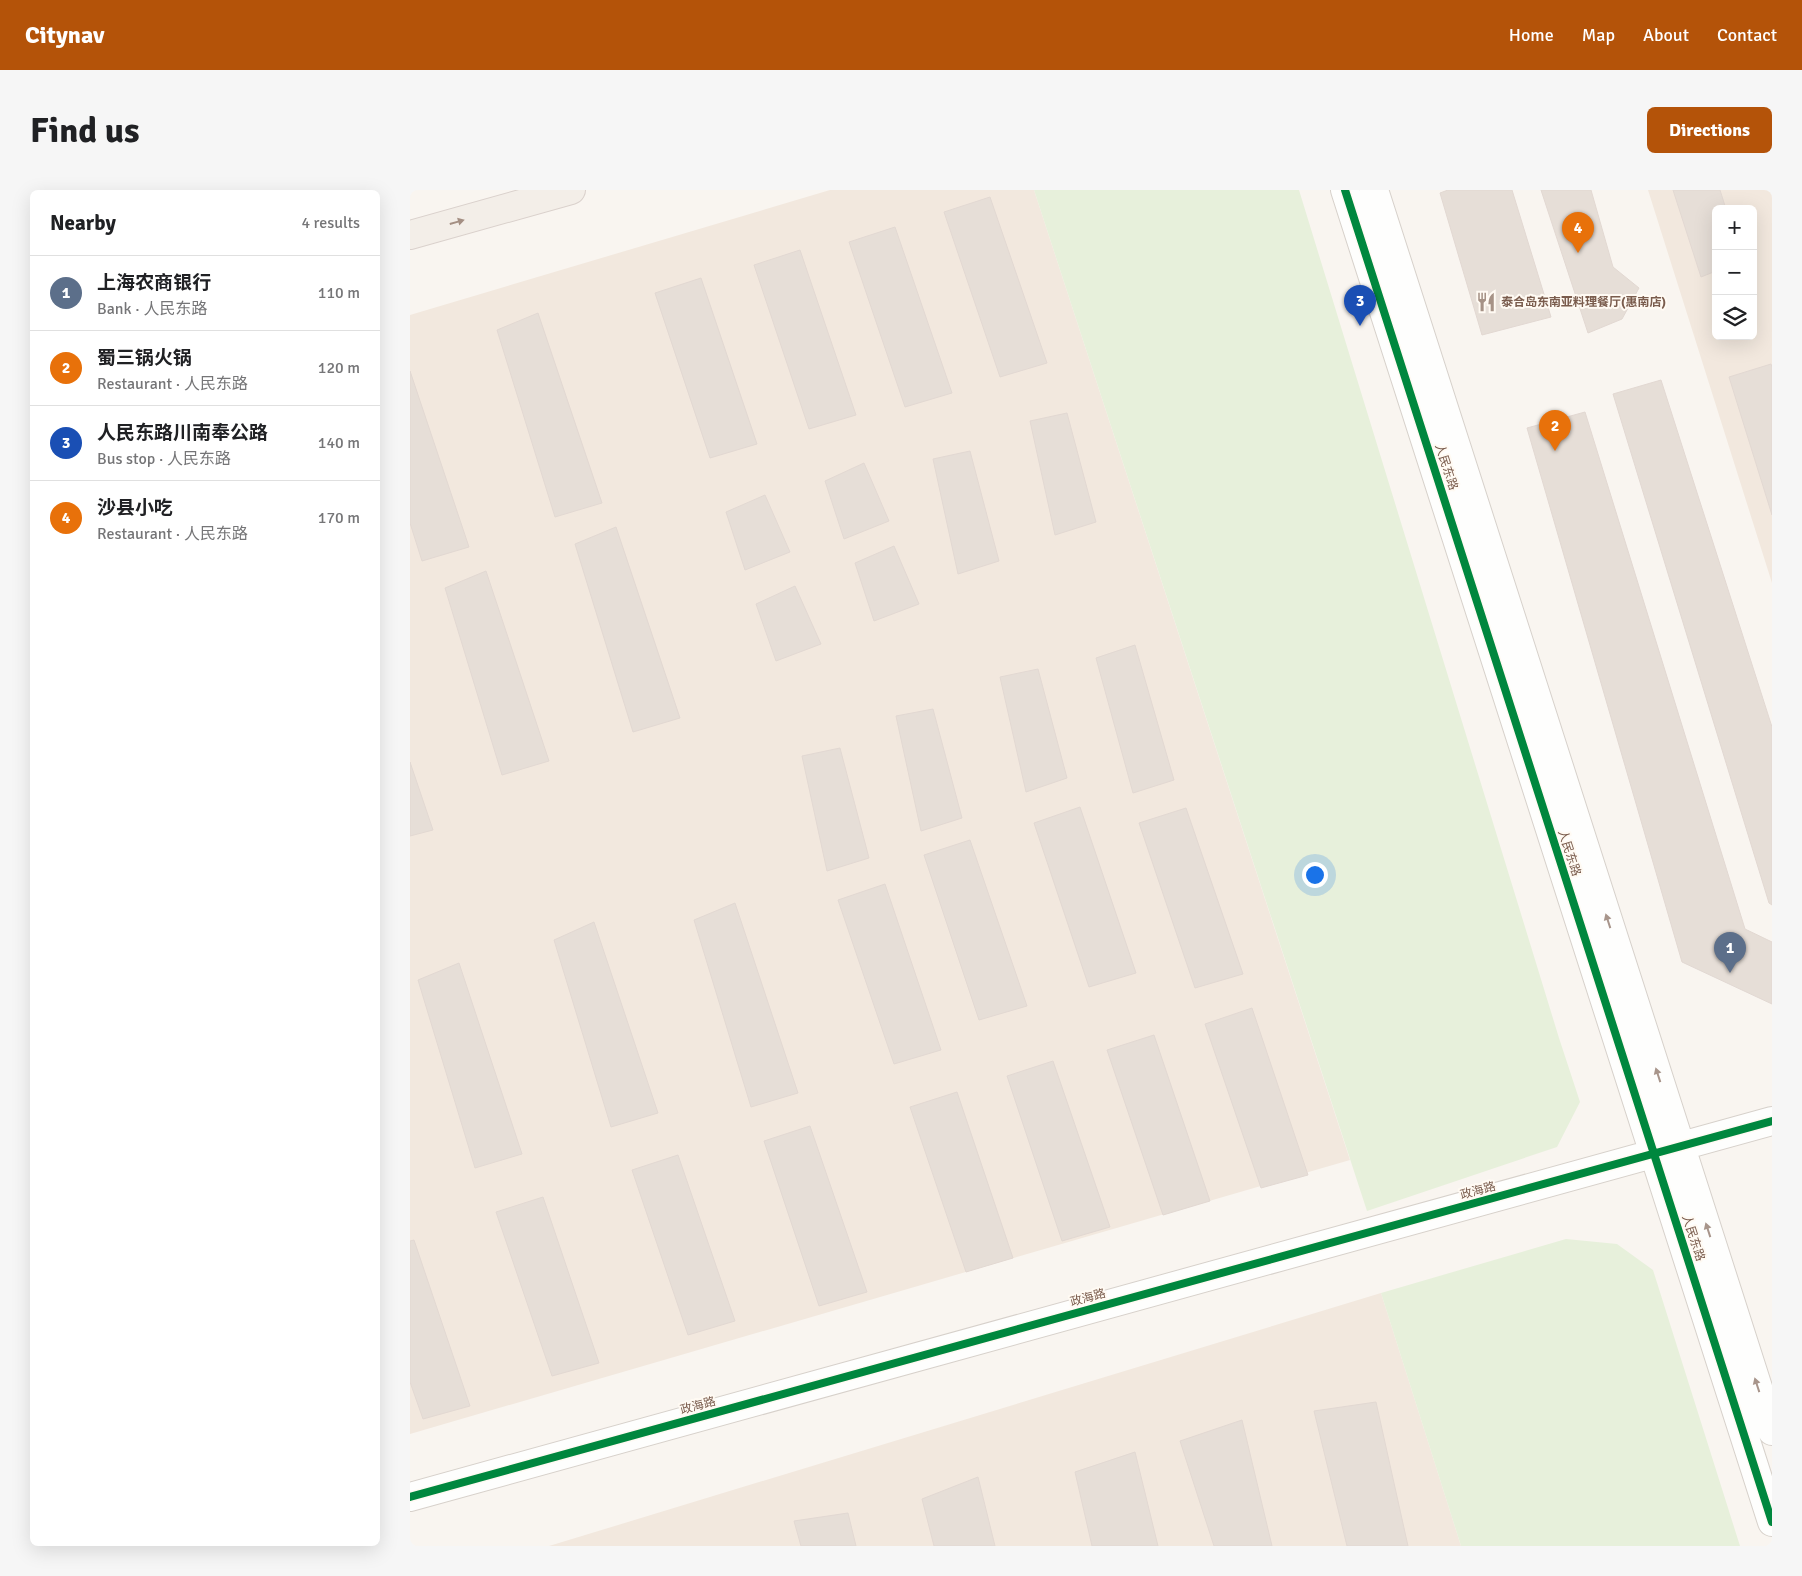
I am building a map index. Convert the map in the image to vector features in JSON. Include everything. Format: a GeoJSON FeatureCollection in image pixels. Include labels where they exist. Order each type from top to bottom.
{"type":"FeatureCollection","features":[{"type":"Feature","properties":{"kind":"main road"},"geometry":{"type":"LineString","coordinates":[[410,235],[571,190]]}},
{"type":"Feature","properties":{"kind":"street","name":"人民东路"},"geometry":{"type":"LineString","coordinates":[[1345,190],[1772,1522]]}},
{"type":"Feature","properties":{"kind":"street","name":"人民东路"},"geometry":{"type":"LineString","coordinates":[[1374,190],[1772,1431]]}},
{"type":"Feature","properties":{"kind":"street","name":"政海路"},"geometry":{"type":"LineString","coordinates":[[410,1497],[1772,1121]]}},
{"type":"Feature","properties":{"kind":"shaded area"},"geometry":{"type":"Polygon","coordinates":[[[830,190],[1034,190],[1350,1160],[410,1434],[410,315],[830,190]]]}},
{"type":"Feature","properties":{"kind":"shaded area"},"geometry":{"type":"Polygon","coordinates":[[[1648,190],[1772,190],[1772,583],[1648,190]]]}},
{"type":"Feature","properties":{"kind":"shaded area"},"geometry":{"type":"Polygon","coordinates":[[[1381,1293],[1461,1546],[549,1546],[1381,1293]]]}},
{"type":"Feature","properties":{"kind":"green space"},"geometry":{"type":"Polygon","coordinates":[[[1034,190],[1299,190],[1580,1102],[1557,1147],[1367,1211],[1034,190]]]}},
{"type":"Feature","properties":{"kind":"green space"},"geometry":{"type":"Polygon","coordinates":[[[1566,1239],[1617,1244],[1653,1270],[1740,1546],[1461,1546],[1381,1293],[1566,1239]]]}},
{"type":"Feature","properties":{"kind":"building"},"geometry":{"type":"Polygon","coordinates":[[[1448,190],[1512,190],[1551,317],[1482,335],[1440,193],[1448,190]]]}},
{"type":"Feature","properties":{"kind":"building"},"geometry":{"type":"Polygon","coordinates":[[[1541,190],[1591,190],[1613,267],[1639,288],[1622,319],[1588,333],[1541,190]]]}},
{"type":"Feature","properties":{"kind":"building"},"geometry":{"type":"Polygon","coordinates":[[[1673,190],[1720,190],[1725,205],[1712,205],[1712,273],[1701,277],[1673,190]]]}},
{"type":"Feature","properties":{"kind":"building"},"geometry":{"type":"Polygon","coordinates":[[[990,197],[1047,363],[1000,377],[944,212],[990,197]]]}},
{"type":"Feature","properties":{"kind":"building"},"geometry":{"type":"Polygon","coordinates":[[[895,227],[952,393],[905,407],[849,242],[895,227]]]}},
{"type":"Feature","properties":{"kind":"building"},"geometry":{"type":"Polygon","coordinates":[[[800,250],[856,415],[809,429],[754,265],[800,250]]]}},
{"type":"Feature","properties":{"kind":"building"},"geometry":{"type":"Polygon","coordinates":[[[701,278],[757,444],[710,458],[655,293],[701,278]]]}},
{"type":"Feature","properties":{"kind":"building"},"geometry":{"type":"Polygon","coordinates":[[[538,313],[602,503],[555,517],[497,330],[538,313]]]}},
{"type":"Feature","properties":{"kind":"building"},"geometry":{"type":"Polygon","coordinates":[[[1771,364],[1772,367],[1772,515],[1729,377],[1771,364]]]}},
{"type":"Feature","properties":{"kind":"building"},"geometry":{"type":"Polygon","coordinates":[[[410,371],[469,547],[422,561],[410,523],[410,371]]]}},
{"type":"Feature","properties":{"kind":"building"},"geometry":{"type":"Polygon","coordinates":[[[1661,380],[1772,727],[1772,905],[1769,903],[1613,394],[1661,380]]]}},
{"type":"Feature","properties":{"kind":"building"},"geometry":{"type":"Polygon","coordinates":[[[1585,412],[1745,929],[1772,942],[1772,1004],[1682,962],[1527,428],[1585,412]]]}},
{"type":"Feature","properties":{"kind":"building"},"geometry":{"type":"Polygon","coordinates":[[[1067,413],[1096,522],[1055,535],[1030,421],[1067,413]]]}},
{"type":"Feature","properties":{"kind":"building"},"geometry":{"type":"Polygon","coordinates":[[[970,451],[999,561],[958,574],[933,459],[970,451]]]}},
{"type":"Feature","properties":{"kind":"building"},"geometry":{"type":"Polygon","coordinates":[[[864,463],[889,521],[844,539],[825,481],[864,463]]]}},
{"type":"Feature","properties":{"kind":"building"},"geometry":{"type":"Polygon","coordinates":[[[765,495],[790,552],[745,570],[726,512],[765,495]]]}},
{"type":"Feature","properties":{"kind":"building"},"geometry":{"type":"Polygon","coordinates":[[[616,527],[680,718],[633,732],[575,544],[616,527]]]}},
{"type":"Feature","properties":{"kind":"building"},"geometry":{"type":"Polygon","coordinates":[[[894,546],[919,604],[874,621],[855,563],[894,546]]]}},
{"type":"Feature","properties":{"kind":"building"},"geometry":{"type":"Polygon","coordinates":[[[486,571],[549,761],[502,775],[445,588],[486,571]]]}},
{"type":"Feature","properties":{"kind":"building"},"geometry":{"type":"Polygon","coordinates":[[[795,586],[821,644],[776,661],[756,604],[795,586]]]}},
{"type":"Feature","properties":{"kind":"building"},"geometry":{"type":"Polygon","coordinates":[[[1135,645],[1174,780],[1133,793],[1096,658],[1135,645]]]}},
{"type":"Feature","properties":{"kind":"building"},"geometry":{"type":"Polygon","coordinates":[[[1038,669],[1067,778],[1026,792],[1000,677],[1038,669]]]}},
{"type":"Feature","properties":{"kind":"building"},"geometry":{"type":"Polygon","coordinates":[[[933,709],[962,818],[921,831],[896,716],[933,709]]]}},
{"type":"Feature","properties":{"kind":"building"},"geometry":{"type":"Polygon","coordinates":[[[840,748],[869,858],[827,871],[802,756],[840,748]]]}},
{"type":"Feature","properties":{"kind":"building"},"geometry":{"type":"Polygon","coordinates":[[[410,762],[433,830],[410,836],[410,762]]]}},
{"type":"Feature","properties":{"kind":"building"},"geometry":{"type":"Polygon","coordinates":[[[1080,807],[1136,973],[1089,987],[1034,823],[1080,807]]]}},
{"type":"Feature","properties":{"kind":"building"},"geometry":{"type":"Polygon","coordinates":[[[1186,808],[1243,974],[1195,988],[1139,823],[1186,808]]]}},
{"type":"Feature","properties":{"kind":"building"},"geometry":{"type":"Polygon","coordinates":[[[970,840],[1027,1006],[979,1020],[924,855],[970,840]]]}},
{"type":"Feature","properties":{"kind":"building"},"geometry":{"type":"Polygon","coordinates":[[[885,884],[941,1050],[894,1064],[838,900],[885,884]]]}},
{"type":"Feature","properties":{"kind":"building"},"geometry":{"type":"Polygon","coordinates":[[[735,903],[798,1093],[751,1107],[694,920],[735,903]]]}},
{"type":"Feature","properties":{"kind":"building"},"geometry":{"type":"Polygon","coordinates":[[[594,922],[658,1113],[611,1127],[554,940],[594,922]]]}},
{"type":"Feature","properties":{"kind":"building"},"geometry":{"type":"Polygon","coordinates":[[[459,963],[522,1154],[475,1168],[418,980],[459,963]]]}},
{"type":"Feature","properties":{"kind":"building"},"geometry":{"type":"Polygon","coordinates":[[[1252,1008],[1308,1175],[1261,1188],[1205,1024],[1252,1008]]]}},
{"type":"Feature","properties":{"kind":"building"},"geometry":{"type":"Polygon","coordinates":[[[1154,1035],[1210,1201],[1163,1215],[1107,1050],[1154,1035]]]}},
{"type":"Feature","properties":{"kind":"building"},"geometry":{"type":"Polygon","coordinates":[[[1053,1061],[1110,1227],[1062,1241],[1007,1076],[1053,1061]]]}},
{"type":"Feature","properties":{"kind":"building"},"geometry":{"type":"Polygon","coordinates":[[[957,1092],[1013,1258],[966,1272],[910,1107],[957,1092]]]}},
{"type":"Feature","properties":{"kind":"building"},"geometry":{"type":"Polygon","coordinates":[[[810,1126],[867,1292],[819,1306],[764,1141],[810,1126]]]}},
{"type":"Feature","properties":{"kind":"building"},"geometry":{"type":"Polygon","coordinates":[[[678,1155],[735,1321],[688,1335],[632,1170],[678,1155]]]}},
{"type":"Feature","properties":{"kind":"building"},"geometry":{"type":"Polygon","coordinates":[[[543,1197],[599,1363],[552,1376],[496,1212],[543,1197]]]}},
{"type":"Feature","properties":{"kind":"building"},"geometry":{"type":"Polygon","coordinates":[[[414,1240],[470,1406],[423,1419],[410,1382],[410,1241],[414,1240]]]}},
{"type":"Feature","properties":{"kind":"building"},"geometry":{"type":"Polygon","coordinates":[[[1376,1402],[1408,1546],[1347,1546],[1314,1411],[1376,1402]]]}},
{"type":"Feature","properties":{"kind":"building"},"geometry":{"type":"Polygon","coordinates":[[[1242,1420],[1272,1546],[1214,1546],[1180,1441],[1242,1420]]]}},
{"type":"Feature","properties":{"kind":"building"},"geometry":{"type":"Polygon","coordinates":[[[1135,1452],[1158,1546],[1092,1546],[1075,1472],[1135,1452]]]}},
{"type":"Feature","properties":{"kind":"building"},"geometry":{"type":"Polygon","coordinates":[[[978,1477],[995,1546],[934,1546],[922,1499],[978,1477]]]}},
{"type":"Feature","properties":{"kind":"building"},"geometry":{"type":"Polygon","coordinates":[[[848,1513],[856,1546],[801,1546],[794,1521],[848,1513]]]}},
{"type":"Feature","properties":{"kind":"cycle path"},"geometry":{"type":"LineString","coordinates":[[1345,190],[1772,1522]]}},
{"type":"Feature","properties":{"kind":"cycle path"},"geometry":{"type":"LineString","coordinates":[[410,1497],[1772,1121]]}},
{"type":"Feature","properties":{"kind":"place","name":"沙县小吃"},"geometry":{"type":"Point","coordinates":[1578,253]}},
{"type":"Feature","properties":{"kind":"place","name":"泰合岛东南亚料理餐厅(惠南店)"},"geometry":{"type":"Point","coordinates":[1486,302]}},
{"type":"Feature","properties":{"kind":"place","name":"人民东路川南奉公路"},"geometry":{"type":"Point","coordinates":[1360,326]}},
{"type":"Feature","properties":{"kind":"place","name":"蜀三锅火锅"},"geometry":{"type":"Point","coordinates":[1555,451]}},
{"type":"Feature","properties":{"kind":"place","name":"上海农商银行"},"geometry":{"type":"Point","coordinates":[1730,973]}}]}
